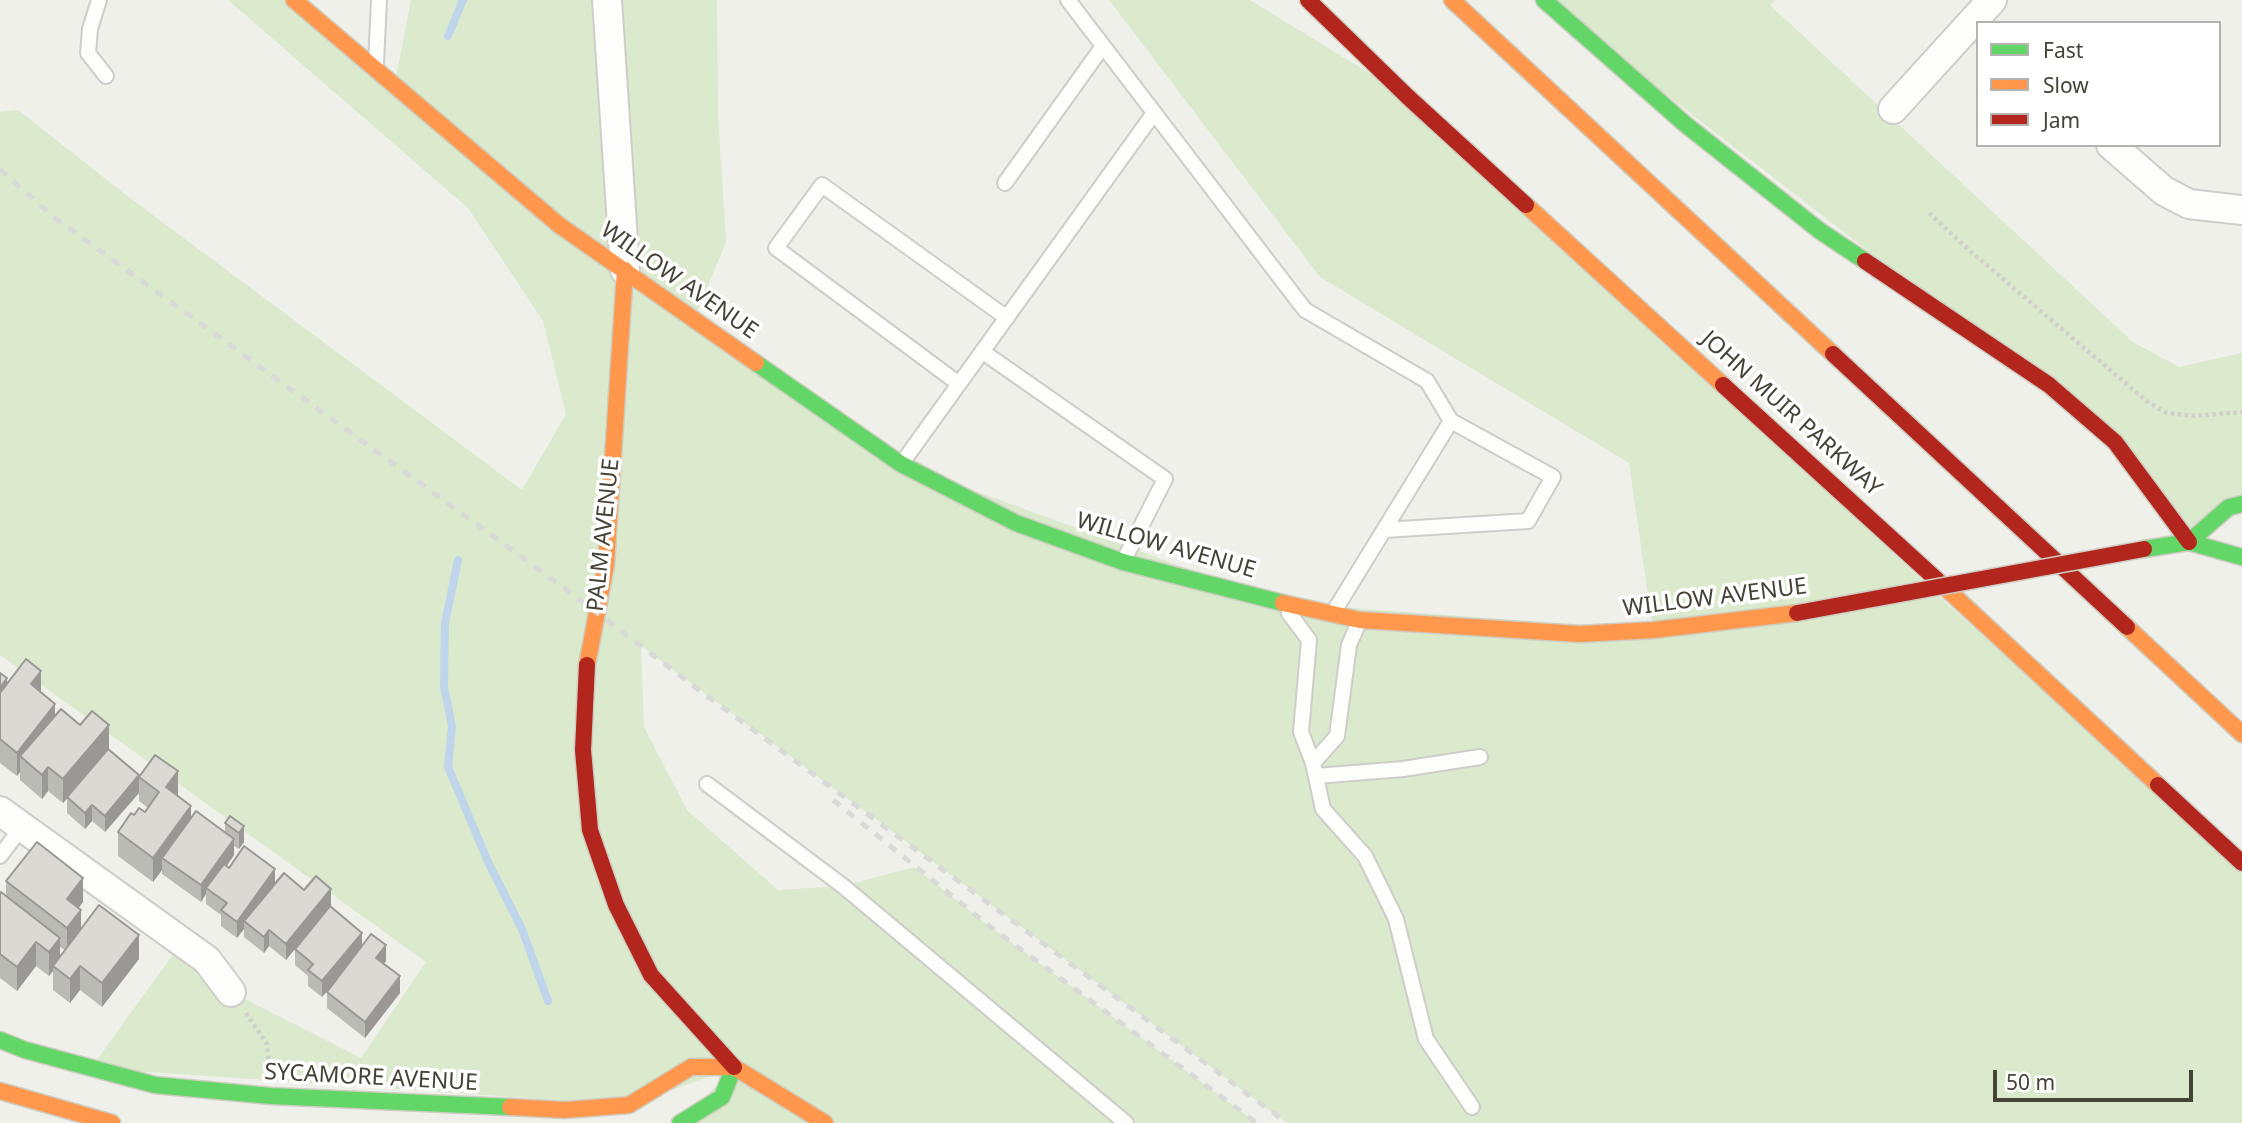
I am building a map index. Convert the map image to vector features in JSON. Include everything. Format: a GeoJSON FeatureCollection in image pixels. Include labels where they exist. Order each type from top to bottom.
{"type":"FeatureCollection","features":[{"type":"Feature","properties":{"kind":"main road","name":"WILLOW AVENUE"},"geometry":{"type":"LineString","coordinates":[[294,0],[559,225],[901,464],[1016,523],[1123,562],[1360,620],[1580,634],[1654,630],[1797,613],[2189,542],[2242,557]]}},
{"type":"Feature","properties":{"kind":"main road","name":"JOHN MUIR PARKWAY"},"geometry":{"type":"LineString","coordinates":[[1308,0],[1408,97],[1938,580],[2242,863]]}},
{"type":"Feature","properties":{"kind":"main road"},"geometry":{"type":"LineString","coordinates":[[1452,0],[2242,734]]}},
{"type":"Feature","properties":{"kind":"main road"},"geometry":{"type":"LineString","coordinates":[[1544,0],[1685,124],[1820,231],[2049,385],[2115,443],[2189,542],[2229,507],[2242,504]]}},
{"type":"Feature","properties":{"kind":"main road","name":"PALM AVENUE"},"geometry":{"type":"LineString","coordinates":[[625,270],[606,565],[585,673],[583,750],[590,830],[616,905],[651,975],[734,1067]]}},
{"type":"Feature","properties":{"kind":"main road","name":"SYCAMORE AVENUE"},"geometry":{"type":"LineString","coordinates":[[0,1040],[25,1050],[155,1085],[271,1096],[565,1110],[629,1105],[691,1067],[734,1067]]}},
{"type":"Feature","properties":{"kind":"main road"},"geometry":{"type":"LineString","coordinates":[[680,1123],[722,1097],[734,1067],[825,1123]]}},
{"type":"Feature","properties":{"kind":"main road"},"geometry":{"type":"LineString","coordinates":[[0,1091],[112,1123]]}},
{"type":"Feature","properties":{"kind":"street","name":"PALM AVENUE"},"geometry":{"type":"LineString","coordinates":[[607,0],[625,270]]}},
{"type":"Feature","properties":{"kind":"street"},"geometry":{"type":"LineString","coordinates":[[1893,109],[1982,14]]}},
{"type":"Feature","properties":{"kind":"street"},"geometry":{"type":"LineString","coordinates":[[2114,147],[2164,191],[2189,205],[2242,210]]}},
{"type":"Feature","properties":{"kind":"street"},"geometry":{"type":"LineString","coordinates":[[11,819],[207,960],[231,992]]}},
{"type":"Feature","properties":{"kind":"lane"},"geometry":{"type":"LineString","coordinates":[[99,0],[90,29],[88,53],[106,76]]}},
{"type":"Feature","properties":{"kind":"lane"},"geometry":{"type":"LineString","coordinates":[[376,68],[379,0]]}},
{"type":"Feature","properties":{"kind":"lane"},"geometry":{"type":"LineString","coordinates":[[1068,0],[1305,310],[1427,381],[1451,421],[1553,477],[1528,521],[1384,530]]}},
{"type":"Feature","properties":{"kind":"lane"},"geometry":{"type":"LineString","coordinates":[[1005,183],[1103,46]]}},
{"type":"Feature","properties":{"kind":"lane"},"geometry":{"type":"LineString","coordinates":[[901,464],[1154,113]]}},
{"type":"Feature","properties":{"kind":"lane"},"geometry":{"type":"LineString","coordinates":[[959,384],[776,248],[822,185],[1007,318]]}},
{"type":"Feature","properties":{"kind":"lane"},"geometry":{"type":"LineString","coordinates":[[983,352],[1165,479],[1123,562]]}},
{"type":"Feature","properties":{"kind":"lane"},"geometry":{"type":"LineString","coordinates":[[1333,614],[1451,421]]}},
{"type":"Feature","properties":{"kind":"lane"},"geometry":{"type":"LineString","coordinates":[[1282,603],[1309,640],[1301,732],[1323,809],[1365,856],[1396,919],[1426,1039],[1472,1107]]}},
{"type":"Feature","properties":{"kind":"lane"},"geometry":{"type":"LineString","coordinates":[[1314,770],[1336,736],[1349,645],[1360,620]]}},
{"type":"Feature","properties":{"kind":"lane"},"geometry":{"type":"LineString","coordinates":[[1314,770],[1403,768],[1480,757]]}},
{"type":"Feature","properties":{"kind":"lane"},"geometry":{"type":"LineString","coordinates":[[707,784],[843,886],[1126,1123]]}},
{"type":"Feature","properties":{"kind":"lane"},"geometry":{"type":"LineString","coordinates":[[0,856],[11,819]]}},
{"type":"Feature","properties":{"kind":"path"},"geometry":{"type":"LineString","coordinates":[[1929,213],[2149,403],[2167,413],[2194,416],[2242,412]]}},
{"type":"Feature","properties":{"kind":"path"},"geometry":{"type":"LineString","coordinates":[[231,992],[268,1044],[271,1096]]}},
{"type":"Feature","properties":{"kind":"green space"},"geometry":{"type":"Polygon","coordinates":[[[228,0],[294,0],[395,83],[411,0],[717,0],[718,113],[726,242],[694,319],[901,464],[1282,603],[1653,630],[1629,463],[1320,277],[1109,0],[1250,0],[1408,97],[1944,601],[2242,868],[2242,1123],[1287,1123],[641,646],[644,727],[687,810],[778,890],[843,886],[914,867],[992,928],[1257,1123],[680,1123],[734,1068],[629,1105],[91,1068],[182,942],[231,992],[361,1058],[426,962],[0,655],[0,112],[18,110],[130,198],[522,490],[566,414],[543,321],[468,208],[228,0]]]}},
{"type":"Feature","properties":{"kind":"green space"},"geometry":{"type":"Polygon","coordinates":[[[1544,0],[1775,0],[1770,5],[2133,342],[2179,367],[2242,353],[2242,504],[2189,542],[2115,442],[1544,0]]]}},
{"type":"Feature","properties":{"kind":"building"},"geometry":{"type":"Polygon","coordinates":[[[26,659],[41,671],[31,684],[55,704],[17,753],[0,739],[0,693],[26,659]]]}},
{"type":"Feature","properties":{"kind":"building"},"geometry":{"type":"Polygon","coordinates":[[[0,673],[7,678],[0,688],[0,673]]]}},
{"type":"Feature","properties":{"kind":"building"},"geometry":{"type":"Polygon","coordinates":[[[61,709],[80,725],[92,711],[109,725],[63,779],[48,767],[42,775],[20,756],[61,709]]]}},
{"type":"Feature","properties":{"kind":"building"},"geometry":{"type":"Polygon","coordinates":[[[108,749],[139,775],[105,816],[92,805],[85,813],[67,797],[108,749]]]}},
{"type":"Feature","properties":{"kind":"building"},"geometry":{"type":"Polygon","coordinates":[[[155,755],[178,771],[166,787],[191,806],[153,858],[118,832],[131,813],[134,815],[139,808],[145,812],[159,792],[139,777],[155,755]]]}},
{"type":"Feature","properties":{"kind":"building"},"geometry":{"type":"Polygon","coordinates":[[[196,811],[234,839],[201,885],[162,858],[196,811]]]}},
{"type":"Feature","properties":{"kind":"building"},"geometry":{"type":"Polygon","coordinates":[[[230,816],[244,826],[239,833],[225,823],[230,816]]]}},
{"type":"Feature","properties":{"kind":"building"},"geometry":{"type":"Polygon","coordinates":[[[37,842],[83,878],[67,899],[81,910],[67,928],[6,881],[37,842]]]}},
{"type":"Feature","properties":{"kind":"building"},"geometry":{"type":"Polygon","coordinates":[[[244,846],[275,869],[237,922],[221,910],[227,903],[206,888],[224,864],[229,868],[244,846]]]}},
{"type":"Feature","properties":{"kind":"building"},"geometry":{"type":"Polygon","coordinates":[[[284,873],[304,890],[316,876],[331,889],[286,944],[269,930],[264,937],[244,921],[284,873]]]}},
{"type":"Feature","properties":{"kind":"building"},"geometry":{"type":"Polygon","coordinates":[[[1,892],[60,938],[49,952],[36,942],[17,967],[0,954],[1,892]]]}},
{"type":"Feature","properties":{"kind":"building"},"geometry":{"type":"Polygon","coordinates":[[[99,905],[139,935],[102,983],[80,966],[70,979],[53,966],[99,905]]]}},
{"type":"Feature","properties":{"kind":"building"},"geometry":{"type":"Polygon","coordinates":[[[330,906],[362,933],[322,981],[308,970],[313,964],[295,949],[330,906]]]}},
{"type":"Feature","properties":{"kind":"building"},"geometry":{"type":"Polygon","coordinates":[[[371,934],[386,945],[376,958],[400,976],[365,1022],[327,992],[371,934]]]}},
{"type":"Feature","properties":{"kind":"waterway"},"geometry":{"type":"LineString","coordinates":[[448,36],[463,0]]}},
{"type":"Feature","properties":{"kind":"waterway"},"geometry":{"type":"LineString","coordinates":[[458,560],[445,623],[444,687],[452,726],[448,767],[489,864],[522,929],[548,1001]]}},
{"type":"Feature","properties":{"kind":"railway"},"geometry":{"type":"LineString","coordinates":[[0,169],[51,215],[563,587],[1287,1123]]}},
{"type":"Feature","properties":{"kind":"railway"},"geometry":{"type":"LineString","coordinates":[[833,800],[992,928],[1257,1123]]}},
{"type":"Feature","properties":{"kind":"traffic: fast"},"geometry":{"type":"LineString","coordinates":[[1544,0],[1685,124],[1820,231],[1865,261]]}},
{"type":"Feature","properties":{"kind":"traffic: fast"},"geometry":{"type":"LineString","coordinates":[[756,363],[901,464],[1016,523],[1123,562],[1283,603]]}},
{"type":"Feature","properties":{"kind":"traffic: fast"},"geometry":{"type":"LineString","coordinates":[[2189,542],[2229,507],[2242,504]]}},
{"type":"Feature","properties":{"kind":"traffic: fast"},"geometry":{"type":"LineString","coordinates":[[2144,549],[2189,542],[2242,557]]}},
{"type":"Feature","properties":{"kind":"traffic: fast"},"geometry":{"type":"LineString","coordinates":[[0,1040],[25,1050],[155,1085],[271,1096],[510,1107]]}},
{"type":"Feature","properties":{"kind":"traffic: fast"},"geometry":{"type":"LineString","coordinates":[[680,1123],[722,1097],[734,1067]]}},
{"type":"Feature","properties":{"kind":"traffic: slow"},"geometry":{"type":"LineString","coordinates":[[294,0],[559,225],[756,363]]}},
{"type":"Feature","properties":{"kind":"traffic: slow"},"geometry":{"type":"LineString","coordinates":[[1452,0],[1833,354]]}},
{"type":"Feature","properties":{"kind":"traffic: slow"},"geometry":{"type":"LineString","coordinates":[[1526,205],[1723,385]]}},
{"type":"Feature","properties":{"kind":"traffic: slow"},"geometry":{"type":"LineString","coordinates":[[587,665],[606,565],[625,270]]}},
{"type":"Feature","properties":{"kind":"traffic: slow"},"geometry":{"type":"LineString","coordinates":[[1937,580],[2158,785]]}},
{"type":"Feature","properties":{"kind":"traffic: slow"},"geometry":{"type":"LineString","coordinates":[[1283,603],[1360,620],[1580,634],[1654,630],[1797,613]]}},
{"type":"Feature","properties":{"kind":"traffic: slow"},"geometry":{"type":"LineString","coordinates":[[2127,627],[2242,734]]}},
{"type":"Feature","properties":{"kind":"traffic: slow"},"geometry":{"type":"LineString","coordinates":[[510,1107],[565,1110],[629,1105],[691,1067],[734,1067],[825,1123]]}},
{"type":"Feature","properties":{"kind":"traffic: slow"},"geometry":{"type":"LineString","coordinates":[[0,1091],[112,1123]]}},
{"type":"Feature","properties":{"kind":"traffic: jam"},"geometry":{"type":"LineString","coordinates":[[1308,0],[1408,97],[1526,205]]}},
{"type":"Feature","properties":{"kind":"traffic: jam"},"geometry":{"type":"LineString","coordinates":[[1865,261],[2049,385],[2115,442],[2189,542]]}},
{"type":"Feature","properties":{"kind":"traffic: jam"},"geometry":{"type":"LineString","coordinates":[[1833,354],[2127,627]]}},
{"type":"Feature","properties":{"kind":"traffic: jam"},"geometry":{"type":"LineString","coordinates":[[1723,385],[1937,580]]}},
{"type":"Feature","properties":{"kind":"traffic: jam"},"geometry":{"type":"LineString","coordinates":[[1797,613],[2144,549]]}},
{"type":"Feature","properties":{"kind":"traffic: jam"},"geometry":{"type":"LineString","coordinates":[[587,665],[583,750],[590,830],[616,905],[651,975],[734,1067]]}},
{"type":"Feature","properties":{"kind":"traffic: jam"},"geometry":{"type":"LineString","coordinates":[[2158,785],[2242,863]]}}]}
